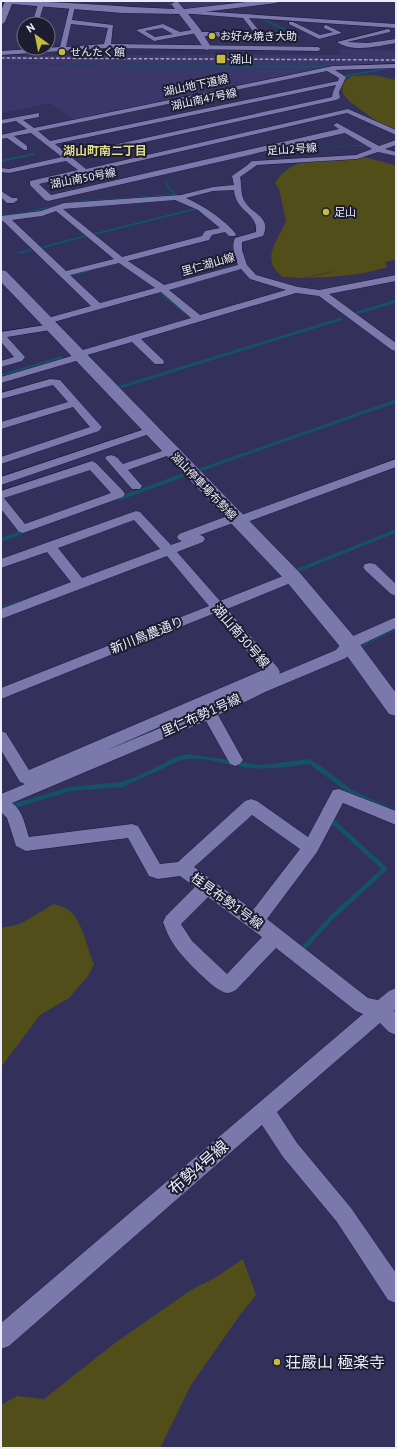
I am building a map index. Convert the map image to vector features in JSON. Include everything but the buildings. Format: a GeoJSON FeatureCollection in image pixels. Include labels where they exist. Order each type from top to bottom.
{"type":"FeatureCollection","features":[{"type":"Feature","properties":{"kind":"main road"},"geometry":{"type":"LineString","coordinates":[[1,22],[10,1],[122,10],[183,12],[276,1]]}},
{"type":"Feature","properties":{"kind":"main road"},"geometry":{"type":"LineString","coordinates":[[117,1],[124,5],[122,10]]}},
{"type":"Feature","properties":{"kind":"main road"},"geometry":{"type":"LineString","coordinates":[[172,1],[183,12],[207,47]]}},
{"type":"Feature","properties":{"kind":"main road","name":"湖山停車場布勢線"},"geometry":{"type":"LineString","coordinates":[[3,281],[81,355],[171,451],[293,577],[349,644],[396,708]]}},
{"type":"Feature","properties":{"kind":"street"},"geometry":{"type":"LineString","coordinates":[[37,16],[41,4]]}},
{"type":"Feature","properties":{"kind":"street"},"geometry":{"type":"LineString","coordinates":[[63,48],[72,6]]}},
{"type":"Feature","properties":{"kind":"street"},"geometry":{"type":"LineString","coordinates":[[183,12],[395,29]]}},
{"type":"Feature","properties":{"kind":"street"},"geometry":{"type":"LineString","coordinates":[[178,34],[163,26],[139,30],[154,39],[178,34],[198,33],[265,38],[246,18]]}},
{"type":"Feature","properties":{"kind":"street"},"geometry":{"type":"LineString","coordinates":[[285,20],[319,37],[339,33],[316,22]]}},
{"type":"Feature","properties":{"kind":"street"},"geometry":{"type":"LineString","coordinates":[[69,22],[111,26],[107,46]]}},
{"type":"Feature","properties":{"kind":"street"},"geometry":{"type":"LineString","coordinates":[[395,29],[340,42],[345,44],[374,46],[396,41]]}},
{"type":"Feature","properties":{"kind":"street"},"geometry":{"type":"LineString","coordinates":[[56,48],[107,46],[160,48],[318,48]]}},
{"type":"Feature","properties":{"kind":"street"},"geometry":{"type":"LineString","coordinates":[[136,51],[160,48],[173,51]]}},
{"type":"Feature","properties":{"kind":"street"},"geometry":{"type":"LineString","coordinates":[[1,53],[16,51]]}},
{"type":"Feature","properties":{"kind":"street","name":"湖山地下道線"},"geometry":{"type":"LineString","coordinates":[[5,136],[328,69],[396,66]]}},
{"type":"Feature","properties":{"kind":"street"},"geometry":{"type":"LineString","coordinates":[[96,142],[202,127],[336,98],[336,92],[343,77],[328,69]]}},
{"type":"Feature","properties":{"kind":"street"},"geometry":{"type":"LineString","coordinates":[[264,82],[380,150],[396,154]]}},
{"type":"Feature","properties":{"kind":"street","name":"湖山南47号線"},"geometry":{"type":"LineString","coordinates":[[50,144],[96,142],[184,115],[340,82]]}},
{"type":"Feature","properties":{"kind":"street"},"geometry":{"type":"LineString","coordinates":[[164,103],[255,163]]}},
{"type":"Feature","properties":{"kind":"street","name":"湖山南50号線"},"geometry":{"type":"LineString","coordinates":[[346,130],[51,198],[48,198],[33,183],[348,111],[396,133]]}},
{"type":"Feature","properties":{"kind":"street"},"geometry":{"type":"LineString","coordinates":[[1,122],[36,115]]}},
{"type":"Feature","properties":{"kind":"street"},"geometry":{"type":"LineString","coordinates":[[18,119],[120,200]]}},
{"type":"Feature","properties":{"kind":"street"},"geometry":{"type":"LineString","coordinates":[[5,136],[24,148]]}},
{"type":"Feature","properties":{"kind":"street"},"geometry":{"type":"LineString","coordinates":[[96,142],[121,162]]}},
{"type":"Feature","properties":{"kind":"street","name":"足山2号線"},"geometry":{"type":"LineString","coordinates":[[238,187],[236,176],[244,172],[255,163],[349,158],[362,156],[380,150],[396,142]]}},
{"type":"Feature","properties":{"kind":"street"},"geometry":{"type":"LineString","coordinates":[[1,170],[9,172],[69,158]]}},
{"type":"Feature","properties":{"kind":"street"},"geometry":{"type":"LineString","coordinates":[[4,219],[42,213],[57,208],[79,204],[177,197],[213,189],[238,187],[241,202],[258,218],[262,226],[260,234],[238,240]]}},
{"type":"Feature","properties":{"kind":"street"},"geometry":{"type":"LineString","coordinates":[[1,193],[10,201],[14,200]]}},
{"type":"Feature","properties":{"kind":"street"},"geometry":{"type":"LineString","coordinates":[[177,197],[201,208],[228,229],[238,240],[238,250],[243,266]]}},
{"type":"Feature","properties":{"kind":"street"},"geometry":{"type":"LineString","coordinates":[[57,208],[120,259],[163,289],[198,319]]}},
{"type":"Feature","properties":{"kind":"street"},"geometry":{"type":"LineString","coordinates":[[4,219],[98,306]]}},
{"type":"Feature","properties":{"kind":"street"},"geometry":{"type":"LineString","coordinates":[[65,274],[206,238],[208,233],[228,229]]}},
{"type":"Feature","properties":{"kind":"street","name":"里仁湖山線"},"geometry":{"type":"LineString","coordinates":[[1,336],[50,324],[98,306],[243,266],[256,278],[297,290],[321,293],[396,278]]}},
{"type":"Feature","properties":{"kind":"street"},"geometry":{"type":"LineString","coordinates":[[1,380],[134,338],[297,290]]}},
{"type":"Feature","properties":{"kind":"street"},"geometry":{"type":"LineString","coordinates":[[321,293],[396,348]]}},
{"type":"Feature","properties":{"kind":"street"},"geometry":{"type":"LineString","coordinates":[[1,336],[20,357],[1,364]]}},
{"type":"Feature","properties":{"kind":"street"},"geometry":{"type":"LineString","coordinates":[[134,338],[159,362]]}},
{"type":"Feature","properties":{"kind":"street"},"geometry":{"type":"LineString","coordinates":[[1,396],[50,382],[56,382],[96,427],[95,429],[1,460]]}},
{"type":"Feature","properties":{"kind":"street"},"geometry":{"type":"LineString","coordinates":[[1,426],[75,403]]}},
{"type":"Feature","properties":{"kind":"street"},"geometry":{"type":"LineString","coordinates":[[1,481],[151,430]]}},
{"type":"Feature","properties":{"kind":"street"},"geometry":{"type":"LineString","coordinates":[[121,469],[171,451]]}},
{"type":"Feature","properties":{"kind":"street"},"geometry":{"type":"LineString","coordinates":[[111,458],[136,486]]}},
{"type":"Feature","properties":{"kind":"street"},"geometry":{"type":"LineString","coordinates":[[1,614],[79,584],[236,519],[396,463]]}},
{"type":"Feature","properties":{"kind":"street"},"geometry":{"type":"LineString","coordinates":[[1,496],[92,465],[119,494],[23,529],[1,501]]}},
{"type":"Feature","properties":{"kind":"street","name":"湖山南30号線"},"geometry":{"type":"LineString","coordinates":[[1,737],[26,778],[206,708],[273,672],[166,547],[136,515],[50,546]]}},
{"type":"Feature","properties":{"kind":"street"},"geometry":{"type":"LineString","coordinates":[[166,547],[199,539]]}},
{"type":"Feature","properties":{"kind":"street"},"geometry":{"type":"LineString","coordinates":[[1,564],[50,546],[79,584]]}},
{"type":"Feature","properties":{"kind":"street"},"geometry":{"type":"LineString","coordinates":[[370,567],[396,591]]}},
{"type":"Feature","properties":{"kind":"street","name":"新川鳥農通り"},"geometry":{"type":"LineString","coordinates":[[1,694],[293,577]]}},
{"type":"Feature","properties":{"kind":"street","name":"里仁布勢1号線"},"geometry":{"type":"LineString","coordinates":[[1,802],[206,708],[260,688],[341,654],[349,644],[396,623]]}},
{"type":"Feature","properties":{"kind":"street"},"geometry":{"type":"LineString","coordinates":[[206,708],[235,760]]}},
{"type":"Feature","properties":{"kind":"street"},"geometry":{"type":"LineString","coordinates":[[255,921],[311,847],[339,795],[396,818]]}},
{"type":"Feature","properties":{"kind":"street","name":"桂見布勢1号線"},"geometry":{"type":"LineString","coordinates":[[1,802],[10,810],[22,841],[26,844],[132,831],[155,871],[158,872],[182,868],[275,936],[363,1005],[381,1010]]}},
{"type":"Feature","properties":{"kind":"street"},"geometry":{"type":"LineString","coordinates":[[182,868],[251,806],[295,838],[311,847]]}},
{"type":"Feature","properties":{"kind":"street"},"geometry":{"type":"LineString","coordinates":[[208,886],[172,922],[173,928],[193,956],[226,984],[230,984],[275,936]]}},
{"type":"Feature","properties":{"kind":"street","name":"布勢4号線"},"geometry":{"type":"LineString","coordinates":[[1,1338],[396,997]]}},
{"type":"Feature","properties":{"kind":"street"},"geometry":{"type":"LineString","coordinates":[[381,1010],[396,1026]]}},
{"type":"Feature","properties":{"kind":"street"},"geometry":{"type":"LineString","coordinates":[[264,1110],[290,1150],[344,1215],[396,1292]]}},
{"type":"Feature","properties":{"kind":"shaded area"},"geometry":{"type":"Polygon","coordinates":[[[178,1],[222,1],[231,6],[189,9],[183,7],[178,1]]]}},
{"type":"Feature","properties":{"kind":"shaded area"},"geometry":{"type":"Polygon","coordinates":[[[340,49],[396,51],[396,65],[318,67],[133,66],[1,62],[1,56],[198,55],[228,53],[236,55],[339,55],[340,49]]]}},
{"type":"Feature","properties":{"kind":"shaded area"},"geometry":{"type":"Polygon","coordinates":[[[1,63],[134,67],[326,68],[74,120],[50,103],[1,113],[1,63]]]}},
{"type":"Feature","properties":{"kind":"shaded area"},"geometry":{"type":"Polygon","coordinates":[[[374,75],[396,80],[396,130],[379,123],[349,101],[343,94],[342,87],[345,81],[352,76],[374,75]]]}},
{"type":"Feature","properties":{"kind":"shaded area"},"geometry":{"type":"Polygon","coordinates":[[[364,157],[394,165],[396,167],[396,260],[385,262],[387,267],[356,274],[303,278],[333,271],[302,278],[283,277],[276,270],[272,263],[271,257],[272,250],[286,221],[279,189],[275,183],[283,173],[303,162],[327,158],[364,157]]]}},
{"type":"Feature","properties":{"kind":"shaded area"},"geometry":{"type":"Polygon","coordinates":[[[54,904],[69,910],[78,922],[94,964],[88,976],[69,998],[40,1015],[1,1067],[1,928],[20,924],[54,904]]]}},
{"type":"Feature","properties":{"kind":"shaded area"},"geometry":{"type":"Polygon","coordinates":[[[243,1259],[256,1295],[240,1315],[191,1385],[160,1448],[1,1448],[1,1405],[17,1396],[44,1399],[115,1343],[191,1290],[213,1279],[243,1259]]]}},
{"type":"Feature","properties":{"kind":"water"},"geometry":{"type":"Polygon","coordinates":[[[1,62],[133,66],[396,66],[304,68],[134,67],[1,62]]]}},
{"type":"Feature","properties":{"kind":"water"},"geometry":{"type":"Polygon","coordinates":[[[361,145],[396,156],[361,146],[313,147],[361,145]]]}},
{"type":"Feature","properties":{"kind":"water"},"geometry":{"type":"Polygon","coordinates":[[[313,147],[166,182],[177,196],[43,211],[1,218],[1,215],[29,211],[76,201],[173,194],[164,182],[313,147]]]}},
{"type":"Feature","properties":{"kind":"water"},"geometry":{"type":"Polygon","coordinates":[[[396,627],[396,630],[361,647],[9,798],[16,803],[69,787],[121,782],[136,777],[176,757],[188,754],[261,765],[309,759],[321,766],[352,790],[396,810],[396,815],[349,793],[309,764],[257,768],[241,767],[196,759],[179,761],[123,787],[71,791],[15,808],[1,801],[1,794],[28,782],[97,755],[396,627]]]}},
{"type":"Feature","properties":{"kind":"waterway"},"geometry":{"type":"LineString","coordinates":[[167,1],[170,4]]}},
{"type":"Feature","properties":{"kind":"waterway"},"geometry":{"type":"LineString","coordinates":[[263,19],[299,37]]}},
{"type":"Feature","properties":{"kind":"waterway"},"geometry":{"type":"LineString","coordinates":[[345,76],[396,67]]}},
{"type":"Feature","properties":{"kind":"waterway"},"geometry":{"type":"LineString","coordinates":[[1,161],[34,154]]}},
{"type":"Feature","properties":{"kind":"waterway"},"geometry":{"type":"LineString","coordinates":[[91,235],[199,208]]}},
{"type":"Feature","properties":{"kind":"waterway"},"geometry":{"type":"LineString","coordinates":[[77,228],[93,241]]}},
{"type":"Feature","properties":{"kind":"waterway"},"geometry":{"type":"LineString","coordinates":[[40,248],[86,236]]}},
{"type":"Feature","properties":{"kind":"waterway"},"geometry":{"type":"LineString","coordinates":[[18,253],[31,250]]}},
{"type":"Feature","properties":{"kind":"waterway"},"geometry":{"type":"LineString","coordinates":[[217,271],[238,265]]}},
{"type":"Feature","properties":{"kind":"waterway"},"geometry":{"type":"LineString","coordinates":[[70,275],[88,271]]}},
{"type":"Feature","properties":{"kind":"waterway"},"geometry":{"type":"LineString","coordinates":[[159,291],[186,313]]}},
{"type":"Feature","properties":{"kind":"waterway"},"geometry":{"type":"LineString","coordinates":[[354,314],[396,301]]}},
{"type":"Feature","properties":{"kind":"waterway"},"geometry":{"type":"LineString","coordinates":[[117,388],[341,319]]}},
{"type":"Feature","properties":{"kind":"waterway"},"geometry":{"type":"LineString","coordinates":[[1,376],[61,358]]}},
{"type":"Feature","properties":{"kind":"waterway"},"geometry":{"type":"LineString","coordinates":[[197,471],[396,401]]}},
{"type":"Feature","properties":{"kind":"waterway"},"geometry":{"type":"LineString","coordinates":[[175,478],[185,474]]}},
{"type":"Feature","properties":{"kind":"waterway"},"geometry":{"type":"LineString","coordinates":[[118,499],[178,477]]}},
{"type":"Feature","properties":{"kind":"waterway"},"geometry":{"type":"LineString","coordinates":[[1,540],[25,531]]}},
{"type":"Feature","properties":{"kind":"waterway"},"geometry":{"type":"LineString","coordinates":[[296,571],[396,531]]}},
{"type":"Feature","properties":{"kind":"waterway"},"geometry":{"type":"LineString","coordinates":[[1,609],[20,602]]}},
{"type":"Feature","properties":{"kind":"waterway"},"geometry":{"type":"LineString","coordinates":[[302,950],[332,917],[385,869],[330,819]]}},
{"type":"Feature","properties":{"kind":"railway"},"geometry":{"type":"LineString","coordinates":[[1,58],[396,60]]}},
{"type":"Feature","properties":{"kind":"place","name":"お好み焼き大助"},"geometry":{"type":"Point","coordinates":[212,36]}},
{"type":"Feature","properties":{"kind":"place","name":"せんたく館"},"geometry":{"type":"Point","coordinates":[62,52]}},
{"type":"Feature","properties":{"kind":"place","name":"湖山"},"geometry":{"type":"Point","coordinates":[221,59]}},
{"type":"Feature","properties":{"kind":"place","name":"足山"},"geometry":{"type":"Point","coordinates":[326,212]}},
{"type":"Feature","properties":{"kind":"place","name":"荘嚴山 極楽寺"},"geometry":{"type":"Point","coordinates":[277,1362]}},
{"type":"Feature","properties":{"kind":"district","name":"湖山町南二丁目"},"geometry":{"type":"Point","coordinates":[105,150]}}]}
